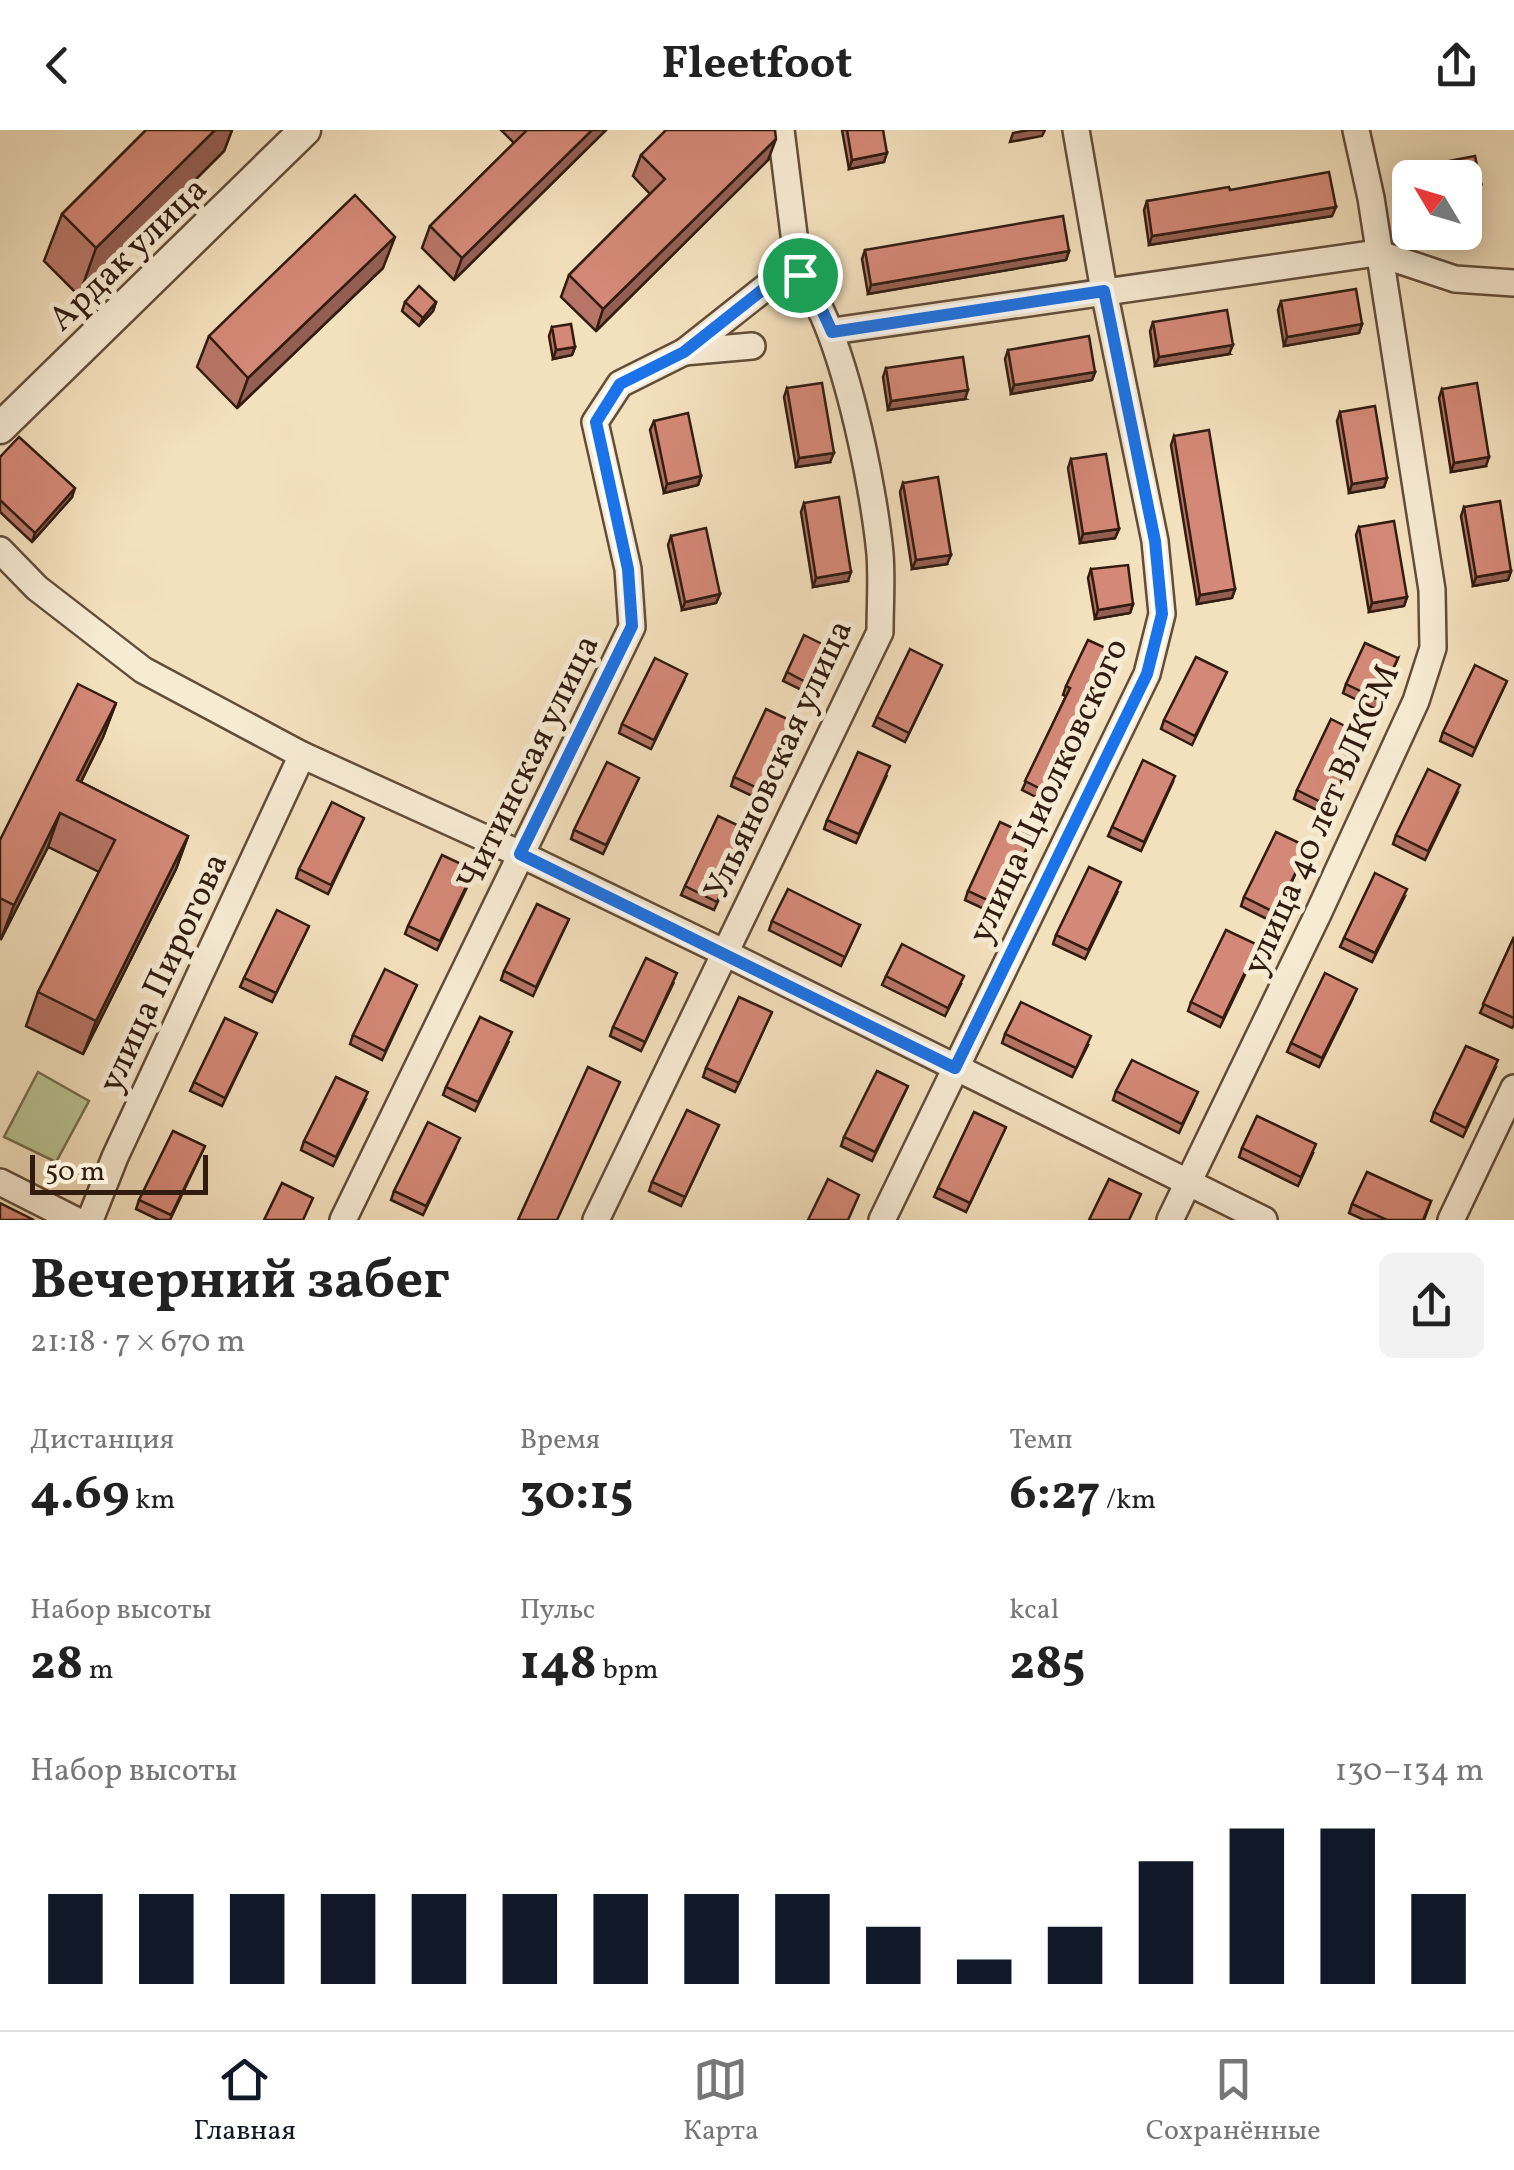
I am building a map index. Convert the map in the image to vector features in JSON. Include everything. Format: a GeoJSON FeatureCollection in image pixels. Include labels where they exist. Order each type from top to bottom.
{"type":"FeatureCollection","features":[{"type":"Feature","properties":{"kind":"street","name":"Ардак улица"},"geometry":{"type":"LineString","coordinates":[[0,428],[306,130]]}},
{"type":"Feature","properties":{"kind":"street","name":"Ульяновская улица"},"geometry":{"type":"LineString","coordinates":[[596,1220],[880,632],[880,554],[862,452],[832,332],[812,288],[800,275],[781,130]]}},
{"type":"Feature","properties":{"kind":"street","name":"улица Циолковского"},"geometry":{"type":"LineString","coordinates":[[882,1220],[1147,674],[1162,614],[1155,541],[1076,130]]}},
{"type":"Feature","properties":{"kind":"street","name":"улица 40 лет ВЛКСМ"},"geometry":{"type":"LineString","coordinates":[[1170,1220],[1318,914],[1416,700],[1433,648],[1432,590],[1371,198],[1356,130]]}},
{"type":"Feature","properties":{"kind":"street"},"geometry":{"type":"LineString","coordinates":[[832,332],[1378,253],[1455,279],[1514,282]]}},
{"type":"Feature","properties":{"kind":"street"},"geometry":{"type":"LineString","coordinates":[[684,352],[775,280],[800,275]]}},
{"type":"Feature","properties":{"kind":"street"},"geometry":{"type":"LineString","coordinates":[[684,352],[752,346]]}},
{"type":"Feature","properties":{"kind":"street","name":"Читинская улица"},"geometry":{"type":"LineString","coordinates":[[343,1220],[632,626],[628,569],[596,422],[620,384],[684,352]]}},
{"type":"Feature","properties":{"kind":"street"},"geometry":{"type":"LineString","coordinates":[[0,550],[37,588],[144,670],[302,755],[725,953],[1264,1220]]}},
{"type":"Feature","properties":{"kind":"street","name":"улица Пирогова"},"geometry":{"type":"LineString","coordinates":[[90,1220],[114,1157],[302,755]]}},
{"type":"Feature","properties":{"kind":"street"},"geometry":{"type":"LineString","coordinates":[[1451,1220],[1514,1088]]}},
{"type":"Feature","properties":{"kind":"street"},"geometry":{"type":"LineString","coordinates":[[0,1182],[76,1220]]}},
{"type":"Feature","properties":{"kind":"green space"},"geometry":{"type":"Polygon","coordinates":[[[38,1072],[89,1101],[56,1162],[4,1137],[38,1072]]]}},
{"type":"Feature","properties":{"kind":"building"},"geometry":{"type":"Polygon","coordinates":[[[146,130],[215,130],[96,248],[62,214],[146,130]]]}},
{"type":"Feature","properties":{"kind":"building"},"geometry":{"type":"Polygon","coordinates":[[[527,130],[592,130],[462,258],[430,226],[527,130]]]}},
{"type":"Feature","properties":{"kind":"building"},"geometry":{"type":"Polygon","coordinates":[[[666,130],[775,130],[776,139],[603,309],[569,275],[665,179],[641,155],[666,130]]]}},
{"type":"Feature","properties":{"kind":"building"},"geometry":{"type":"Polygon","coordinates":[[[847,130],[883,130],[887,153],[852,160],[847,130]]]}},
{"type":"Feature","properties":{"kind":"building"},"geometry":{"type":"Polygon","coordinates":[[[1329,172],[1336,207],[1152,236],[1147,201],[1329,172]]]}},
{"type":"Feature","properties":{"kind":"building"},"geometry":{"type":"Polygon","coordinates":[[[355,195],[395,237],[248,378],[209,336],[355,195]]]}},
{"type":"Feature","properties":{"kind":"building"},"geometry":{"type":"Polygon","coordinates":[[[1063,216],[1069,251],[871,285],[865,250],[1063,216]]]}},
{"type":"Feature","properties":{"kind":"building"},"geometry":{"type":"Polygon","coordinates":[[[419,286],[436,302],[423,318],[405,302],[419,286]]]}},
{"type":"Feature","properties":{"kind":"building"},"geometry":{"type":"Polygon","coordinates":[[[1356,289],[1362,324],[1287,337],[1281,301],[1356,289]]]}},
{"type":"Feature","properties":{"kind":"building"},"geometry":{"type":"Polygon","coordinates":[[[1227,310],[1233,345],[1159,357],[1153,322],[1227,310]]]}},
{"type":"Feature","properties":{"kind":"building"},"geometry":{"type":"Polygon","coordinates":[[[571,324],[575,347],[556,350],[552,327],[571,324]]]}},
{"type":"Feature","properties":{"kind":"building"},"geometry":{"type":"Polygon","coordinates":[[[1089,336],[1095,372],[1014,385],[1008,350],[1089,336]]]}},
{"type":"Feature","properties":{"kind":"building"},"geometry":{"type":"Polygon","coordinates":[[[963,357],[968,390],[891,401],[886,368],[963,357]]]}},
{"type":"Feature","properties":{"kind":"building"},"geometry":{"type":"Polygon","coordinates":[[[822,383],[834,453],[799,458],[787,388],[822,383]]]}},
{"type":"Feature","properties":{"kind":"building"},"geometry":{"type":"Polygon","coordinates":[[[1477,383],[1489,457],[1454,463],[1442,389],[1477,383]]]}},
{"type":"Feature","properties":{"kind":"building"},"geometry":{"type":"Polygon","coordinates":[[[1375,406],[1387,478],[1352,484],[1340,412],[1375,406]]]}},
{"type":"Feature","properties":{"kind":"building"},"geometry":{"type":"Polygon","coordinates":[[[688,413],[701,476],[667,484],[654,421],[688,413]]]}},
{"type":"Feature","properties":{"kind":"building"},"geometry":{"type":"Polygon","coordinates":[[[1209,430],[1235,589],[1200,595],[1174,436],[1209,430]]]}},
{"type":"Feature","properties":{"kind":"building"},"geometry":{"type":"Polygon","coordinates":[[[19,437],[75,488],[35,533],[0,500],[0,457],[19,437]]]}},
{"type":"Feature","properties":{"kind":"building"},"geometry":{"type":"Polygon","coordinates":[[[1106,454],[1119,529],[1083,534],[1071,459],[1106,454]]]}},
{"type":"Feature","properties":{"kind":"building"},"geometry":{"type":"Polygon","coordinates":[[[938,477],[951,555],[916,560],[903,483],[938,477]]]}},
{"type":"Feature","properties":{"kind":"building"},"geometry":{"type":"Polygon","coordinates":[[[839,497],[851,572],[816,578],[804,503],[839,497]]]}},
{"type":"Feature","properties":{"kind":"building"},"geometry":{"type":"Polygon","coordinates":[[[1500,501],[1511,571],[1476,577],[1464,507],[1500,501]]]}},
{"type":"Feature","properties":{"kind":"building"},"geometry":{"type":"Polygon","coordinates":[[[1394,521],[1407,597],[1372,603],[1359,527],[1394,521]]]}},
{"type":"Feature","properties":{"kind":"building"},"geometry":{"type":"Polygon","coordinates":[[[706,528],[720,594],[685,602],[671,536],[706,528]]]}},
{"type":"Feature","properties":{"kind":"building"},"geometry":{"type":"Polygon","coordinates":[[[1128,565],[1133,604],[1098,610],[1091,569],[1128,565]]]}},
{"type":"Feature","properties":{"kind":"building"},"geometry":{"type":"Polygon","coordinates":[[[804,635],[836,651],[817,688],[787,672],[804,635]]]}},
{"type":"Feature","properties":{"kind":"building"},"geometry":{"type":"Polygon","coordinates":[[[1088,640],[1121,655],[1057,797],[1025,781],[1070,688],[1066,686],[1088,640]]]}},
{"type":"Feature","properties":{"kind":"building"},"geometry":{"type":"Polygon","coordinates":[[[1365,643],[1398,658],[1379,700],[1346,684],[1365,643]]]}},
{"type":"Feature","properties":{"kind":"building"},"geometry":{"type":"Polygon","coordinates":[[[910,649],[942,665],[909,733],[877,717],[910,649]]]}},
{"type":"Feature","properties":{"kind":"building"},"geometry":{"type":"Polygon","coordinates":[[[1196,657],[1227,672],[1195,736],[1164,720],[1196,657]]]}},
{"type":"Feature","properties":{"kind":"building"},"geometry":{"type":"Polygon","coordinates":[[[655,658],[687,674],[654,740],[622,724],[655,658]]]}},
{"type":"Feature","properties":{"kind":"building"},"geometry":{"type":"Polygon","coordinates":[[[1475,665],[1507,681],[1475,748],[1443,732],[1475,665]]]}},
{"type":"Feature","properties":{"kind":"building"},"geometry":{"type":"Polygon","coordinates":[[[78,684],[116,703],[77,780],[188,836],[96,1021],[38,992],[115,840],[60,813],[14,905],[0,898],[0,840],[78,684]]]}},
{"type":"Feature","properties":{"kind":"building"},"geometry":{"type":"Polygon","coordinates":[[[766,709],[798,724],[766,792],[734,777],[766,709]]]}},
{"type":"Feature","properties":{"kind":"building"},"geometry":{"type":"Polygon","coordinates":[[[1331,719],[1363,735],[1329,806],[1297,790],[1331,719]]]}},
{"type":"Feature","properties":{"kind":"building"},"geometry":{"type":"Polygon","coordinates":[[[858,752],[890,766],[859,834],[827,820],[858,752]]]}},
{"type":"Feature","properties":{"kind":"building"},"geometry":{"type":"Polygon","coordinates":[[[1143,760],[1175,776],[1144,842],[1112,827],[1143,760]]]}},
{"type":"Feature","properties":{"kind":"building"},"geometry":{"type":"Polygon","coordinates":[[[607,762],[639,778],[606,845],[574,830],[607,762]]]}},
{"type":"Feature","properties":{"kind":"building"},"geometry":{"type":"Polygon","coordinates":[[[1428,769],[1460,785],[1428,851],[1396,835],[1428,769]]]}},
{"type":"Feature","properties":{"kind":"building"},"geometry":{"type":"Polygon","coordinates":[[[332,802],[364,818],[331,885],[299,869],[332,802]]]}},
{"type":"Feature","properties":{"kind":"building"},"geometry":{"type":"Polygon","coordinates":[[[718,816],[750,831],[717,902],[685,886],[718,816]]]}},
{"type":"Feature","properties":{"kind":"building"},"geometry":{"type":"Polygon","coordinates":[[[1000,822],[1032,837],[1000,906],[968,891],[1000,822]]]}},
{"type":"Feature","properties":{"kind":"building"},"geometry":{"type":"Polygon","coordinates":[[[1276,832],[1308,847],[1276,913],[1244,897],[1276,832]]]}},
{"type":"Feature","properties":{"kind":"building"},"geometry":{"type":"Polygon","coordinates":[[[442,855],[474,870],[440,941],[408,926],[442,855]]]}},
{"type":"Feature","properties":{"kind":"building"},"geometry":{"type":"Polygon","coordinates":[[[1089,867],[1121,882],[1088,950],[1056,935],[1089,867]]]}},
{"type":"Feature","properties":{"kind":"building"},"geometry":{"type":"Polygon","coordinates":[[[1375,873],[1407,889],[1375,953],[1344,938],[1375,873]]]}},
{"type":"Feature","properties":{"kind":"building"},"geometry":{"type":"Polygon","coordinates":[[[788,889],[860,925],[845,957],[772,921],[788,889]]]}},
{"type":"Feature","properties":{"kind":"building"},"geometry":{"type":"Polygon","coordinates":[[[537,904],[569,919],[536,987],[504,971],[537,904]]]}},
{"type":"Feature","properties":{"kind":"building"},"geometry":{"type":"Polygon","coordinates":[[[277,910],[309,926],[276,993],[244,978],[277,910]]]}},
{"type":"Feature","properties":{"kind":"building"},"geometry":{"type":"Polygon","coordinates":[[[1226,930],[1258,945],[1223,1018],[1191,1002],[1226,930]]]}},
{"type":"Feature","properties":{"kind":"building"},"geometry":{"type":"Polygon","coordinates":[[[1514,937],[1514,1018],[1483,1004],[1514,937]]]}},
{"type":"Feature","properties":{"kind":"building"},"geometry":{"type":"Polygon","coordinates":[[[902,944],[964,976],[948,1008],[886,976],[902,944]]]}},
{"type":"Feature","properties":{"kind":"building"},"geometry":{"type":"Polygon","coordinates":[[[646,958],[677,973],[645,1042],[613,1027],[646,958]]]}},
{"type":"Feature","properties":{"kind":"building"},"geometry":{"type":"Polygon","coordinates":[[[385,969],[417,985],[385,1051],[353,1035],[385,969]]]}},
{"type":"Feature","properties":{"kind":"building"},"geometry":{"type":"Polygon","coordinates":[[[1325,973],[1357,989],[1322,1058],[1291,1043],[1325,973]]]}},
{"type":"Feature","properties":{"kind":"building"},"geometry":{"type":"Polygon","coordinates":[[[739,997],[772,1012],[739,1083],[706,1068],[739,997]]]}},
{"type":"Feature","properties":{"kind":"building"},"geometry":{"type":"Polygon","coordinates":[[[1021,1002],[1091,1036],[1076,1068],[1005,1034],[1021,1002]]]}},
{"type":"Feature","properties":{"kind":"building"},"geometry":{"type":"Polygon","coordinates":[[[480,1017],[512,1032],[478,1102],[446,1087],[480,1017]]]}},
{"type":"Feature","properties":{"kind":"building"},"geometry":{"type":"Polygon","coordinates":[[[225,1018],[257,1033],[225,1098],[194,1082],[225,1018]]]}},
{"type":"Feature","properties":{"kind":"building"},"geometry":{"type":"Polygon","coordinates":[[[1466,1046],[1498,1060],[1466,1128],[1434,1112],[1466,1046]]]}},
{"type":"Feature","properties":{"kind":"building"},"geometry":{"type":"Polygon","coordinates":[[[1132,1060],[1198,1092],[1182,1124],[1116,1091],[1132,1060]]]}},
{"type":"Feature","properties":{"kind":"building"},"geometry":{"type":"Polygon","coordinates":[[[588,1067],[620,1082],[557,1220],[518,1220],[588,1067]]]}},
{"type":"Feature","properties":{"kind":"building"},"geometry":{"type":"Polygon","coordinates":[[[877,1071],[908,1086],[875,1152],[844,1137],[877,1071]]]}},
{"type":"Feature","properties":{"kind":"building"},"geometry":{"type":"Polygon","coordinates":[[[336,1077],[368,1092],[336,1157],[304,1141],[336,1077]]]}},
{"type":"Feature","properties":{"kind":"building"},"geometry":{"type":"Polygon","coordinates":[[[687,1110],[719,1125],[685,1197],[652,1182],[687,1110]]]}},
{"type":"Feature","properties":{"kind":"building"},"geometry":{"type":"Polygon","coordinates":[[[974,1112],[1006,1127],[970,1203],[938,1188],[974,1112]]]}},
{"type":"Feature","properties":{"kind":"building"},"geometry":{"type":"Polygon","coordinates":[[[1257,1116],[1316,1144],[1301,1177],[1242,1148],[1257,1116]]]}},
{"type":"Feature","properties":{"kind":"building"},"geometry":{"type":"Polygon","coordinates":[[[428,1122],[460,1138],[426,1206],[394,1191],[428,1122]]]}},
{"type":"Feature","properties":{"kind":"building"},"geometry":{"type":"Polygon","coordinates":[[[173,1131],[205,1146],[171,1215],[139,1200],[173,1131]]]}},
{"type":"Feature","properties":{"kind":"building"},"geometry":{"type":"Polygon","coordinates":[[[1367,1172],[1431,1201],[1423,1220],[1387,1220],[1352,1204],[1367,1172]]]}},
{"type":"Feature","properties":{"kind":"building"},"geometry":{"type":"Polygon","coordinates":[[[828,1179],[859,1195],[848,1220],[808,1220],[828,1179]]]}},
{"type":"Feature","properties":{"kind":"building"},"geometry":{"type":"Polygon","coordinates":[[[1109,1179],[1141,1194],[1129,1220],[1089,1220],[1109,1179]]]}},
{"type":"Feature","properties":{"kind":"building"},"geometry":{"type":"Polygon","coordinates":[[[282,1183],[313,1198],[303,1220],[264,1220],[282,1183]]]}},
{"type":"Feature","properties":{"kind":"building"},"geometry":{"type":"Polygon","coordinates":[[[0,1203],[34,1220],[0,1220],[0,1203]]]}},
{"type":"Feature","properties":{"kind":"route"},"geometry":{"type":"LineString","coordinates":[[800,275],[812,288],[832,332],[1104,291],[1155,541],[1162,614],[1147,674],[955,1068],[520,854],[632,626],[628,569],[596,422],[620,384],[684,352],[775,280],[800,275]]}}]}
